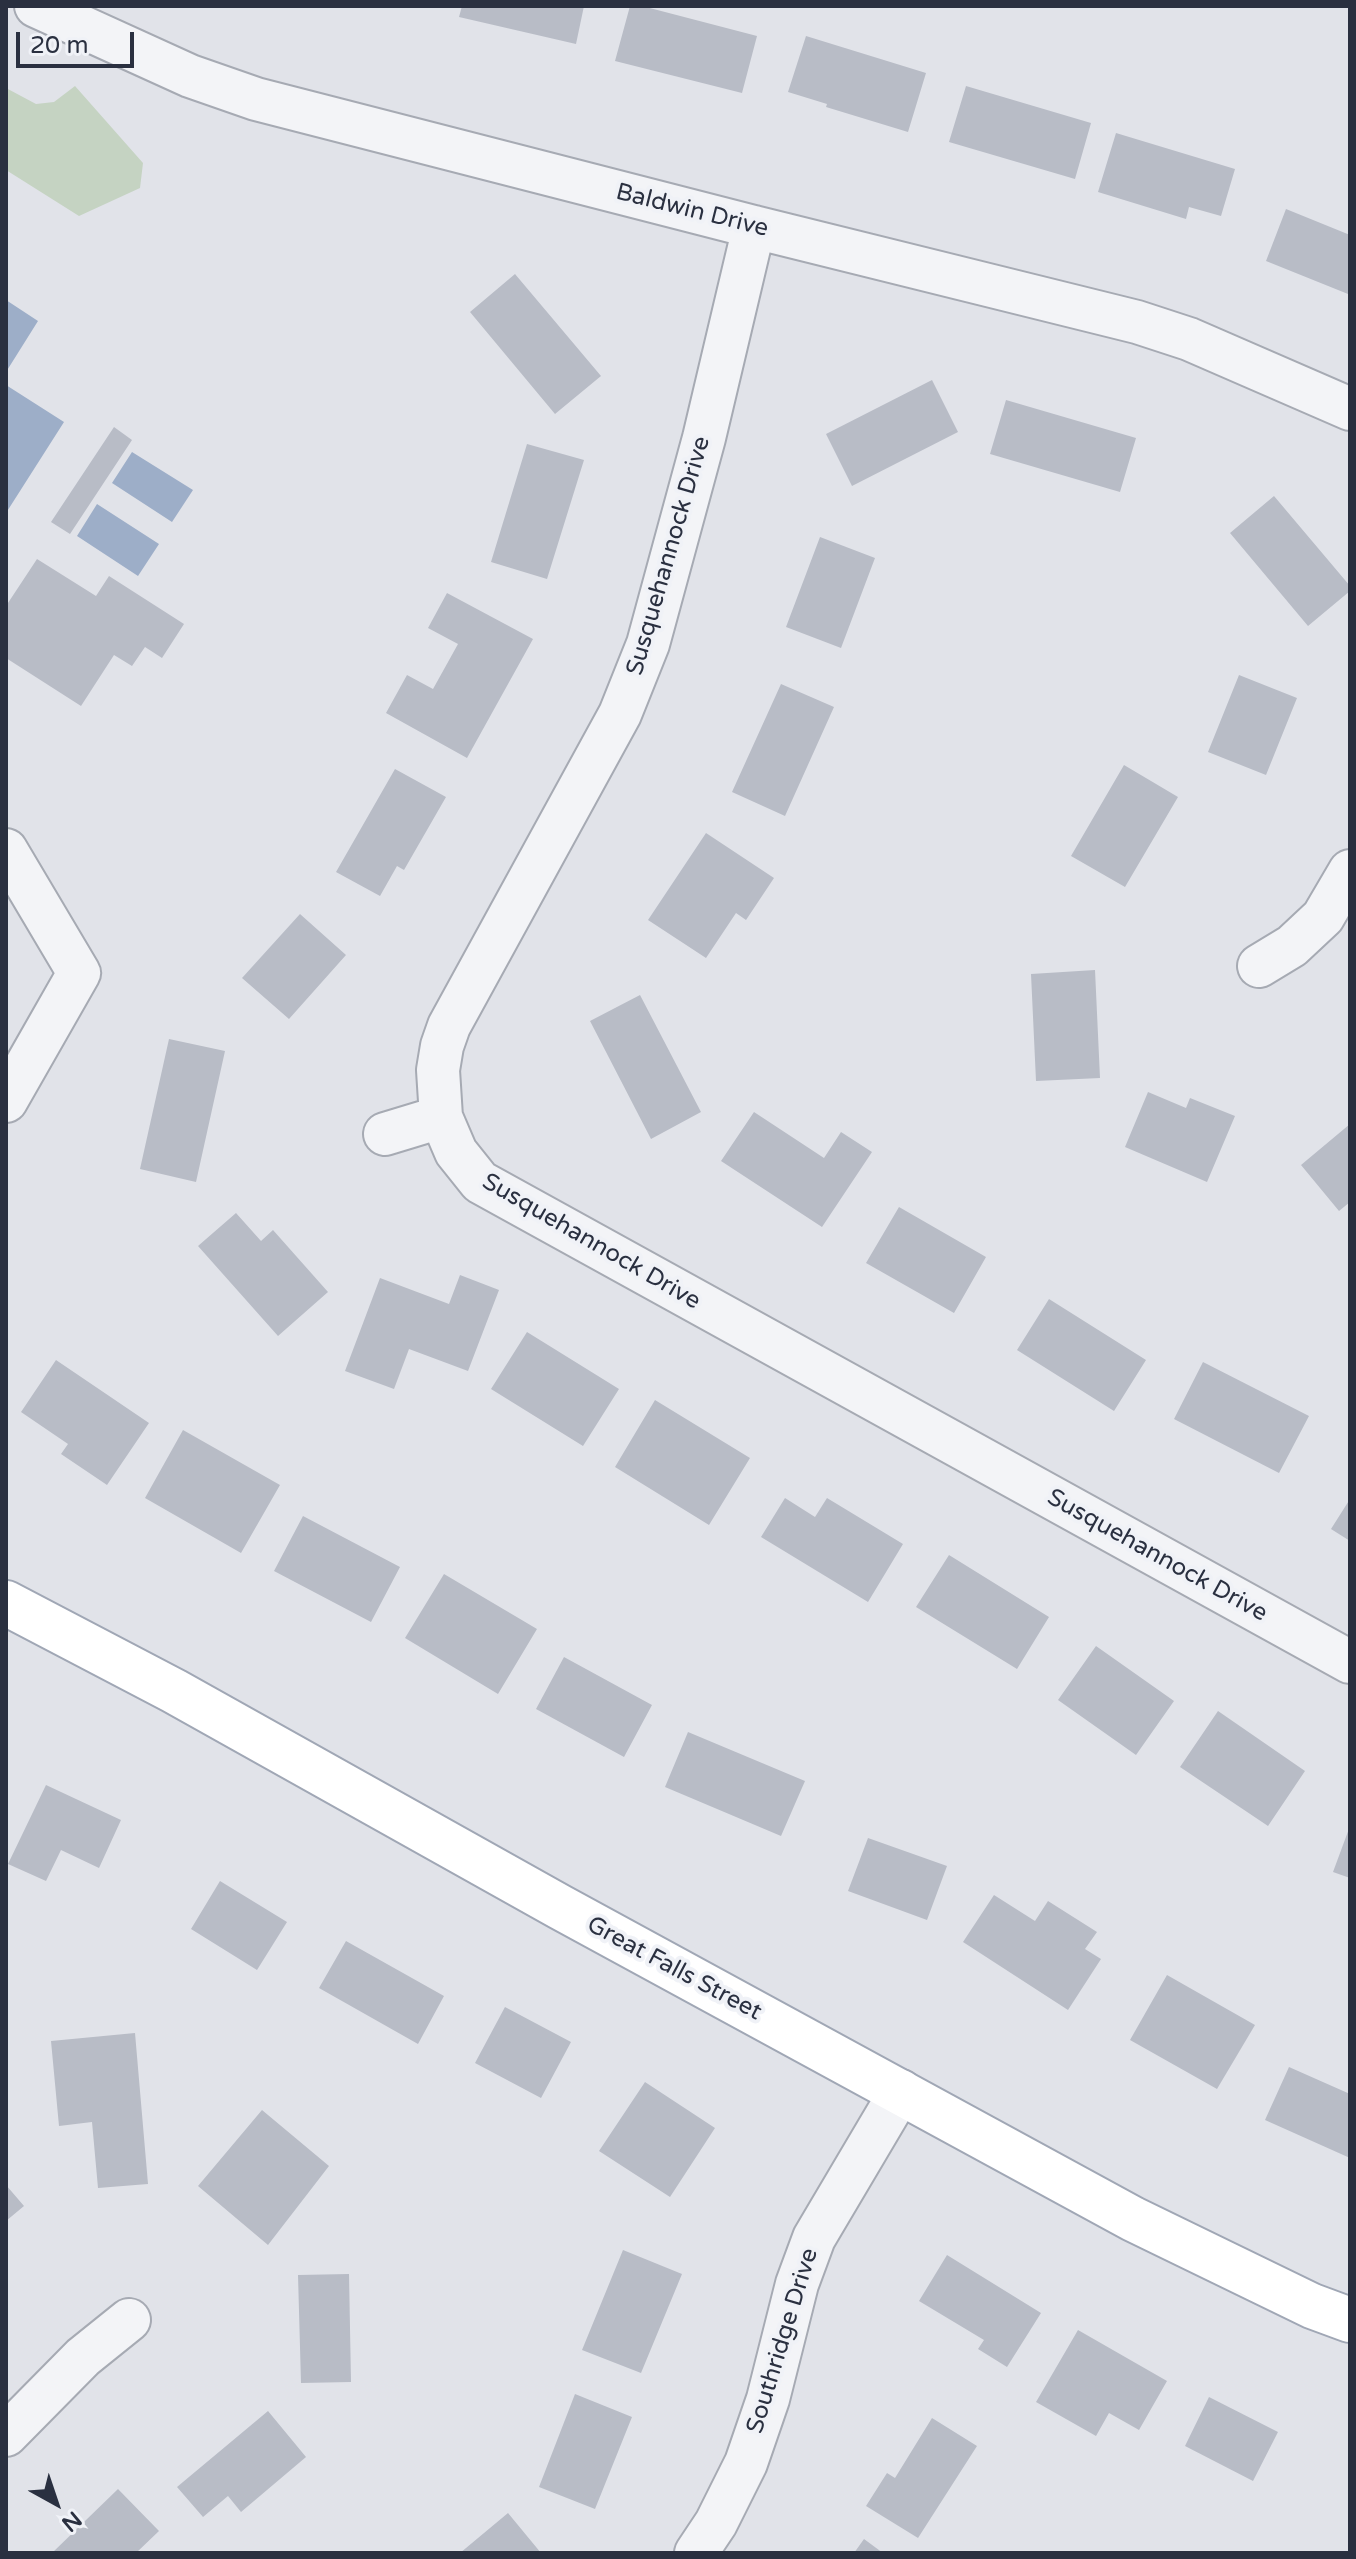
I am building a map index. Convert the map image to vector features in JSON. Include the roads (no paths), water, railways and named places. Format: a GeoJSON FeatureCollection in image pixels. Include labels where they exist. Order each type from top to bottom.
{"type":"FeatureCollection","features":[{"type":"Feature","properties":{"kind":"main road","name":"Great Falls Street"},"geometry":{"type":"LineString","coordinates":[[6,1603],[174,1691],[560,1907],[1133,2219],[1312,2306],[1350,2320]]}},
{"type":"Feature","properties":{"kind":"street","name":"Baldwin Drive"},"geometry":{"type":"LineString","coordinates":[[36,6],[190,76],[256,99],[1137,322],[1189,339],[1350,409]]}},
{"type":"Feature","properties":{"kind":"street","name":"Susquehannock Drive"},"geometry":{"type":"LineString","coordinates":[[754,227],[704,438],[648,644],[620,714],[449,1026],[438,1070],[441,1117],[456,1152],[480,1182],[1350,1662]]}},
{"type":"Feature","properties":{"kind":"street"},"geometry":{"type":"LineString","coordinates":[[1259,966],[1292,946],[1323,917],[1350,871]]}},
{"type":"Feature","properties":{"kind":"street"},"geometry":{"type":"LineString","coordinates":[[6,1101],[79,973],[11,878]]}},
{"type":"Feature","properties":{"kind":"street"},"geometry":{"type":"LineString","coordinates":[[385,1134],[441,1117]]}},
{"type":"Feature","properties":{"kind":"street","name":"Southridge Drive"},"geometry":{"type":"LineString","coordinates":[[696,2553],[716,2523],[746,2463],[768,2399],[797,2284],[814,2238],[901,2091]]}},
{"type":"Feature","properties":{"kind":"street"},"geometry":{"type":"LineString","coordinates":[[6,2435],[83,2357],[129,2320]]}},
{"type":"Feature","properties":{"kind":"water"},"geometry":{"type":"Polygon","coordinates":[[[6,300],[38,321],[6,372],[6,300]]]}},
{"type":"Feature","properties":{"kind":"water"},"geometry":{"type":"Polygon","coordinates":[[[6,385],[64,422],[6,513],[6,385]]]}},
{"type":"Feature","properties":{"kind":"water"},"geometry":{"type":"Polygon","coordinates":[[[132,452],[193,490],[172,522],[112,483],[132,452]]]}},
{"type":"Feature","properties":{"kind":"water"},"geometry":{"type":"Polygon","coordinates":[[[97,504],[159,544],[138,576],[77,536],[97,504]]]}}]}
